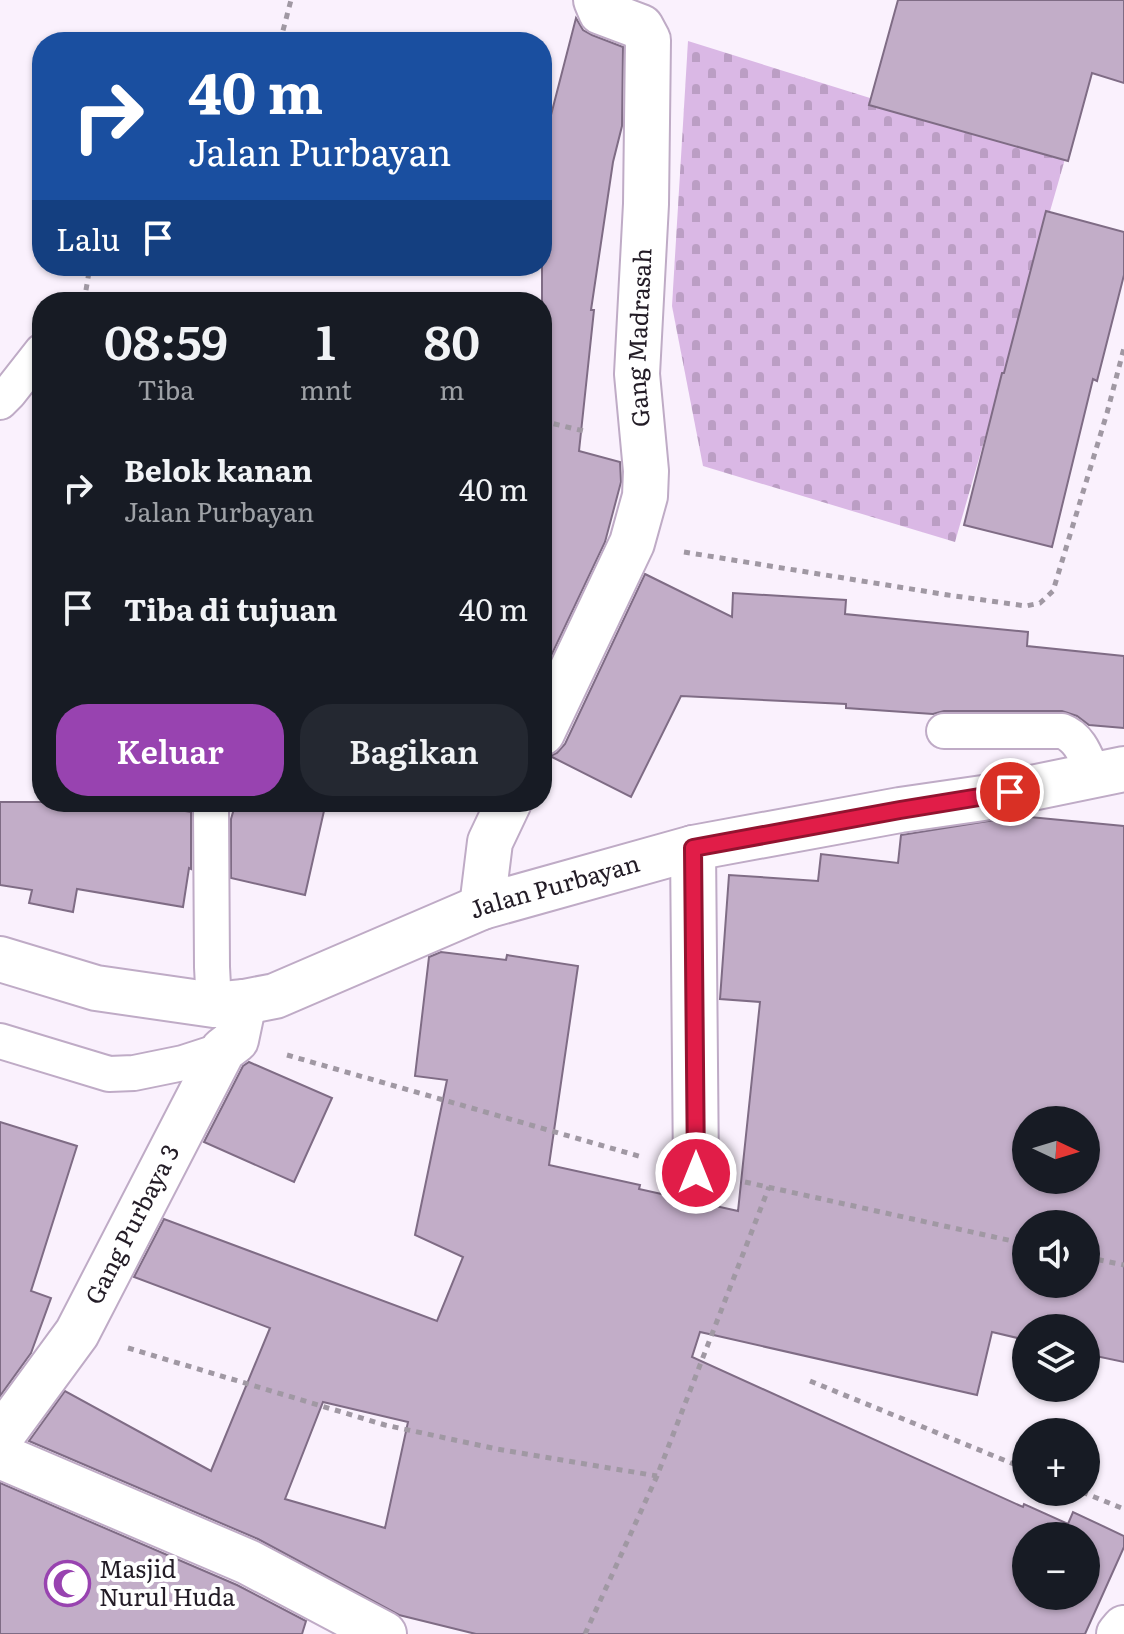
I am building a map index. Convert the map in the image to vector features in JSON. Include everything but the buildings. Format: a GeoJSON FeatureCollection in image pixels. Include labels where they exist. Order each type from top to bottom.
{"type":"FeatureCollection","features":[{"type":"Feature","properties":{"kind":"street","name":"Gang Madrasah"},"geometry":{"type":"LineString","coordinates":[[552,712],[632,543],[645,496],[646,471],[637,374],[646,204],[648,40],[641,27],[601,12],[596,0]]}},
{"type":"Feature","properties":{"kind":"street","name":"Jalan Purbayan"},"geometry":{"type":"LineString","coordinates":[[0,959],[229,1024],[275,996],[482,907],[693,848],[983,798],[1109,772]]}},
{"type":"Feature","properties":{"kind":"street"},"geometry":{"type":"LineString","coordinates":[[482,907],[490,842],[504,812]]}},
{"type":"Feature","properties":{"kind":"street"},"geometry":{"type":"LineString","coordinates":[[693,848],[696,1173]]}},
{"type":"Feature","properties":{"kind":"street","name":"Gang Purbaya 3"},"geometry":{"type":"LineString","coordinates":[[0,1438],[77,1333],[229,1024]]}},
{"type":"Feature","properties":{"kind":"street"},"geometry":{"type":"LineString","coordinates":[[0,1456],[248,1562],[384,1634]]}},
{"type":"Feature","properties":{"kind":"street"},"geometry":{"type":"LineString","coordinates":[[1119,1634],[1124,1628]]}},
{"type":"Feature","properties":{"kind":"lane"},"geometry":{"type":"LineString","coordinates":[[0,402],[32,364]]}},
{"type":"Feature","properties":{"kind":"lane"},"geometry":{"type":"LineString","coordinates":[[944,731],[1062,731],[1072,735],[1109,772]]}},
{"type":"Feature","properties":{"kind":"lane"},"geometry":{"type":"LineString","coordinates":[[0,1041],[109,1074],[134,1073],[183,1063],[229,1024],[212,967],[211,812]]}},
{"type":"Feature","properties":{"kind":"path"},"geometry":{"type":"LineString","coordinates":[[283,32],[291,0]]}},
{"type":"Feature","properties":{"kind":"path"},"geometry":{"type":"LineString","coordinates":[[632,543],[948,595],[1026,606],[1040,603],[1053,591],[1124,348]]}},
{"type":"Feature","properties":{"kind":"path"},"geometry":{"type":"LineString","coordinates":[[229,1024],[696,1173],[1012,1241]]}},
{"type":"Feature","properties":{"kind":"path"},"geometry":{"type":"LineString","coordinates":[[585,1634],[657,1476],[769,1187]]}},
{"type":"Feature","properties":{"kind":"path"},"geometry":{"type":"LineString","coordinates":[[1100,1260],[1124,1265]]}},
{"type":"Feature","properties":{"kind":"path"},"geometry":{"type":"LineString","coordinates":[[77,1333],[385,1425],[497,1449],[657,1476]]}},
{"type":"Feature","properties":{"kind":"path"},"geometry":{"type":"LineString","coordinates":[[810,1381],[1012,1463]]}},
{"type":"Feature","properties":{"kind":"path"},"geometry":{"type":"LineString","coordinates":[[1100,1499],[1124,1509]]}},
{"type":"Feature","properties":{"kind":"green space"},"geometry":{"type":"Polygon","coordinates":[[[688,41],[1065,159],[955,542],[703,466],[672,306],[688,41]]]}},
{"type":"Feature","properties":{"kind":"place","name":"Masjid Nurul Huda"},"geometry":{"type":"Point","coordinates":[68,1584]}},
{"type":"Feature","properties":{"kind":"route"},"geometry":{"type":"LineString","coordinates":[[696,1173],[693,848],[1010,792]]}}]}
